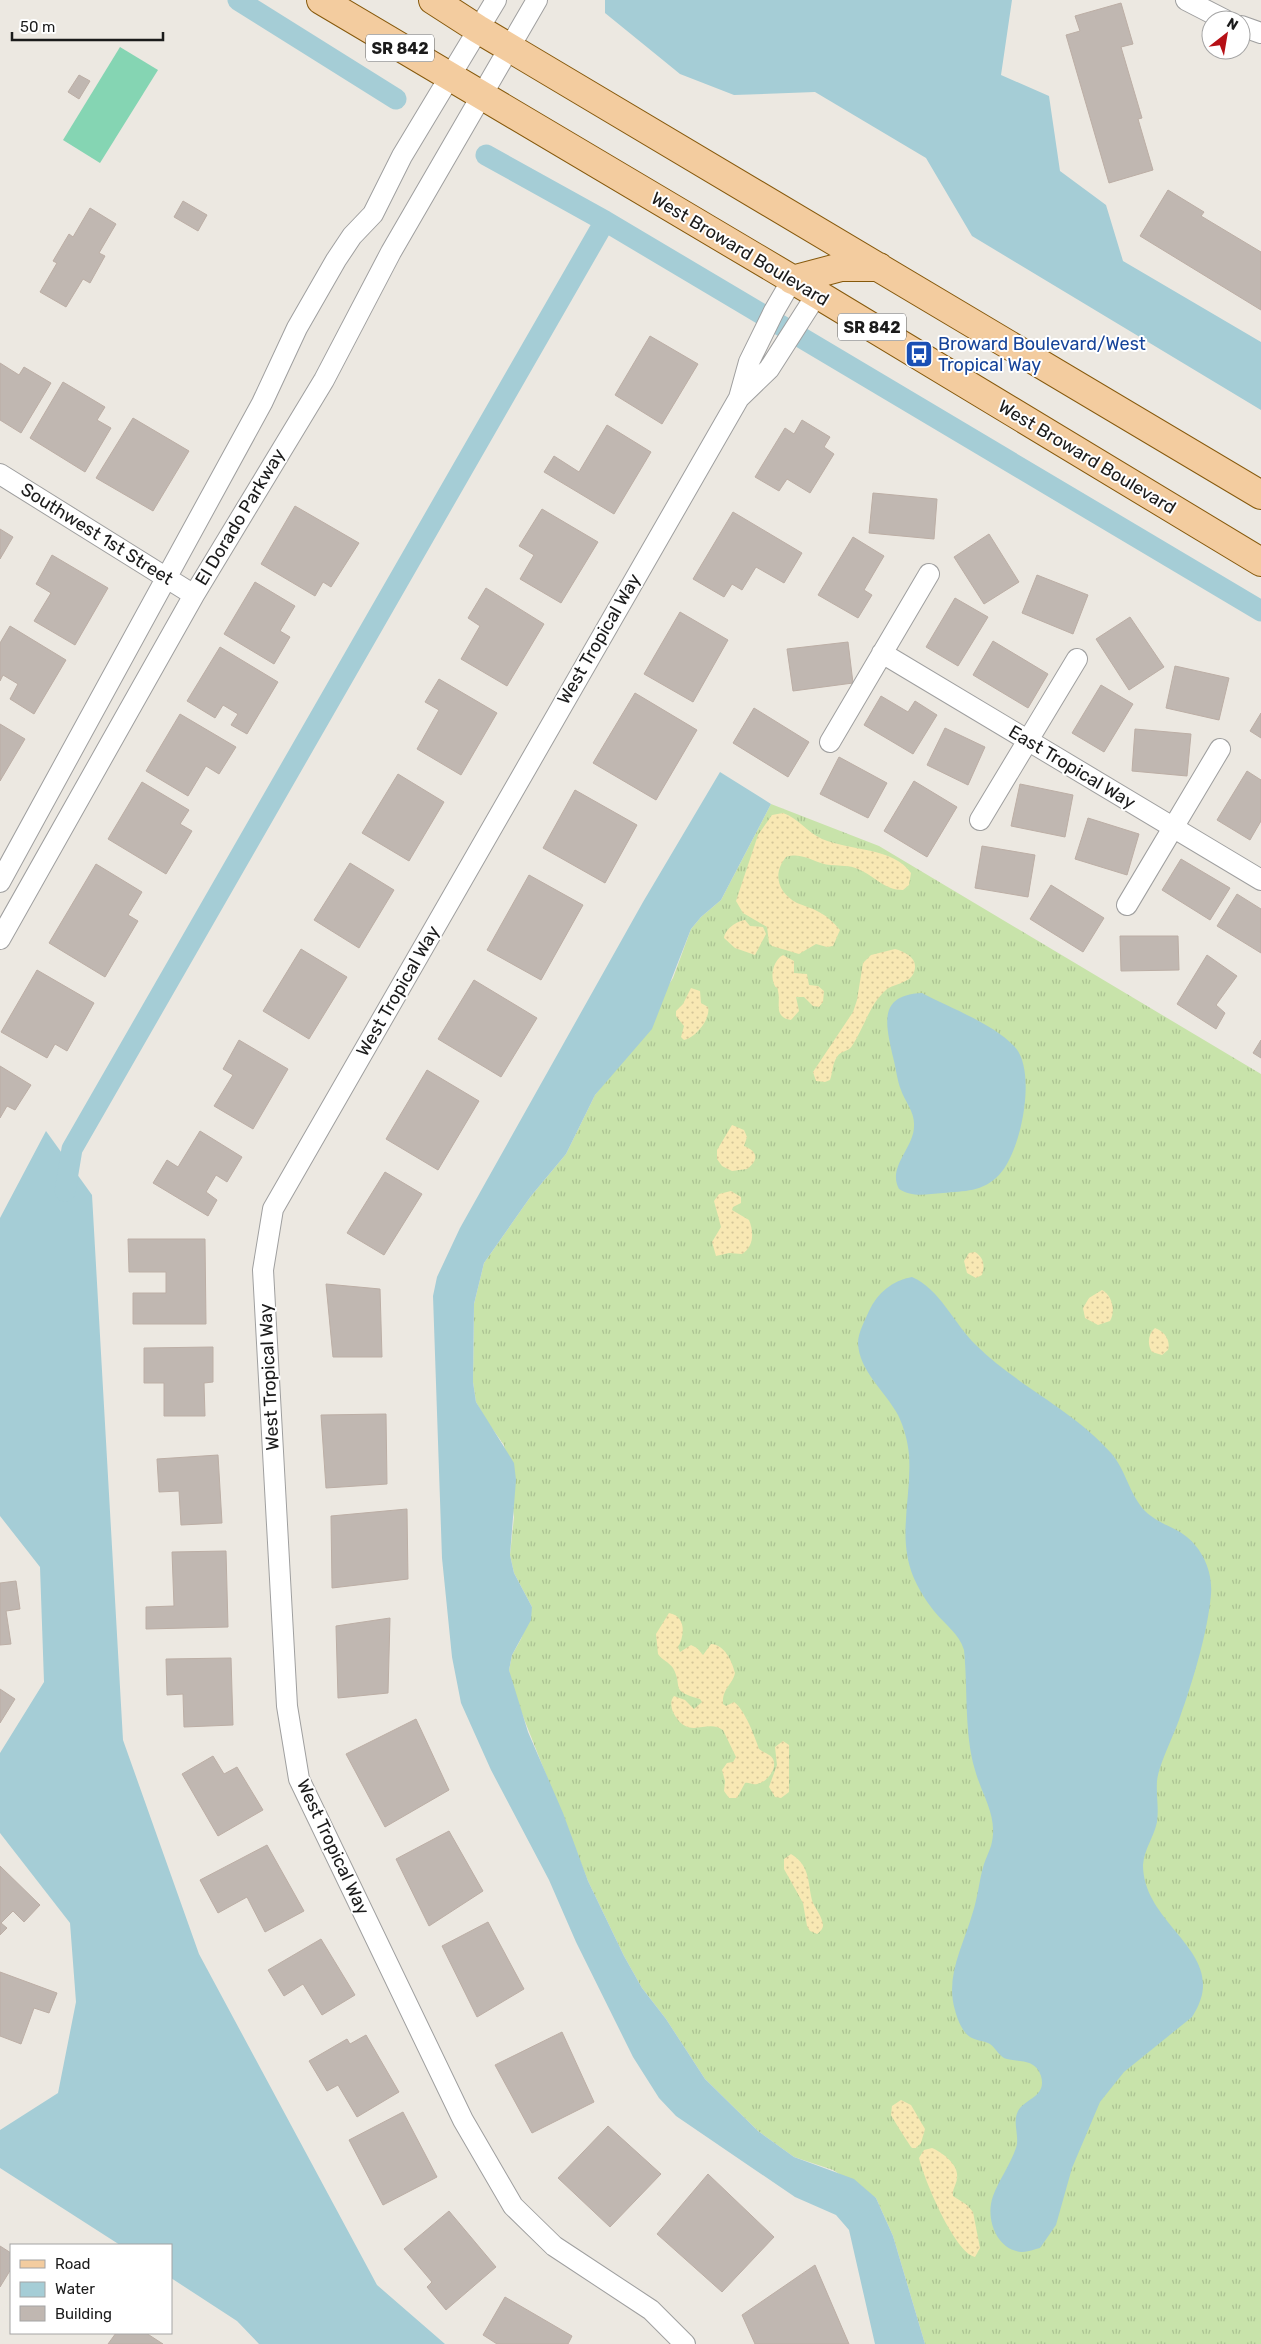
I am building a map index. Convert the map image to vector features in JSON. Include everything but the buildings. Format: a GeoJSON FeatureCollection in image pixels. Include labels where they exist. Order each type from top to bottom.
{"type":"FeatureCollection","features":[{"type":"Feature","properties":{"kind":"main road","name":"West Broward Boulevard"},"geometry":{"type":"LineString","coordinates":[[320,0],[816,294],[1261,562]]}},
{"type":"Feature","properties":{"kind":"main road","name":"SR 842"},"geometry":{"type":"LineString","coordinates":[[433,0],[478,29],[1261,495]]}},
{"type":"Feature","properties":{"kind":"main road"},"geometry":{"type":"LineString","coordinates":[[792,280],[841,267],[879,267]]}},
{"type":"Feature","properties":{"kind":"street","name":"El Dorado Parkway"},"geometry":{"type":"LineString","coordinates":[[0,882],[168,579],[262,403],[302,320],[352,236],[373,214],[402,156],[496,0]]}},
{"type":"Feature","properties":{"kind":"street","name":"El Dorado Parkway"},"geometry":{"type":"LineString","coordinates":[[0,939],[194,595],[324,380],[391,252],[537,0]]}},
{"type":"Feature","properties":{"kind":"street"},"geometry":{"type":"LineString","coordinates":[[1186,0],[1206,10]]}},
{"type":"Feature","properties":{"kind":"street","name":"West Tropical Way"},"geometry":{"type":"LineString","coordinates":[[685,2344],[651,2310],[554,2246],[513,2206],[463,2120],[299,1779],[287,1706],[263,1270],[273,1209],[739,398],[749,362],[774,310],[792,280]]}},
{"type":"Feature","properties":{"kind":"street","name":"West Tropical Way"},"geometry":{"type":"LineString","coordinates":[[739,398],[769,369],[816,294]]}},
{"type":"Feature","properties":{"kind":"street","name":"Southwest 1st Street"},"geometry":{"type":"LineString","coordinates":[[0,474],[194,595]]}},
{"type":"Feature","properties":{"kind":"street"},"geometry":{"type":"LineString","coordinates":[[830,742],[929,574]]}},
{"type":"Feature","properties":{"kind":"street","name":"East Tropical Way"},"geometry":{"type":"LineString","coordinates":[[882,653],[1261,880]]}},
{"type":"Feature","properties":{"kind":"street"},"geometry":{"type":"LineString","coordinates":[[980,820],[1077,658]]}},
{"type":"Feature","properties":{"kind":"street"},"geometry":{"type":"LineString","coordinates":[[1127,906],[1220,749]]}},
{"type":"Feature","properties":{"kind":"green space"},"geometry":{"type":"Polygon","coordinates":[[[120,47],[158,70],[100,163],[63,140],[120,47]]]}},
{"type":"Feature","properties":{"kind":"green space"},"geometry":{"type":"Polygon","coordinates":[[[771,804],[879,846],[1261,1074],[1261,2344],[925,2344],[893,2236],[876,2198],[833,2170],[794,2157],[758,2131],[705,2079],[666,2019],[642,1988],[624,1956],[588,1881],[513,1691],[509,1670],[512,1655],[521,1639],[532,1607],[514,1573],[510,1555],[514,1517],[504,1445],[476,1402],[473,1382],[474,1304],[484,1263],[531,1196],[566,1154],[595,1095],[614,1071],[673,978],[691,929],[701,917],[721,900],[771,804]]]}},
{"type":"Feature","properties":{"kind":"sand"},"geometry":{"type":"Polygon","coordinates":[[[783,813],[822,839],[893,858],[911,873],[909,885],[903,890],[890,888],[855,868],[825,864],[798,856],[786,857],[778,876],[781,889],[790,899],[814,909],[833,922],[840,930],[833,946],[827,947],[816,944],[799,954],[772,946],[769,943],[767,927],[743,913],[736,901],[758,835],[772,815],[783,813]]]}},
{"type":"Feature","properties":{"kind":"sand"},"geometry":{"type":"Polygon","coordinates":[[[745,920],[750,926],[763,927],[766,934],[755,955],[735,948],[724,938],[732,926],[745,920]]]}},
{"type":"Feature","properties":{"kind":"sand"},"geometry":{"type":"Polygon","coordinates":[[[895,949],[907,954],[915,963],[912,976],[889,988],[880,996],[852,1046],[838,1055],[835,1060],[830,1080],[825,1082],[816,1081],[813,1072],[853,1012],[857,1000],[863,963],[871,955],[895,949]]]}},
{"type":"Feature","properties":{"kind":"sand"},"geometry":{"type":"Polygon","coordinates":[[[783,955],[794,961],[794,973],[807,974],[809,985],[818,986],[824,991],[823,1002],[819,1007],[813,1006],[804,997],[796,997],[799,1011],[791,1020],[785,1018],[780,1013],[778,989],[773,980],[775,964],[783,955]]]}},
{"type":"Feature","properties":{"kind":"sand"},"geometry":{"type":"Polygon","coordinates":[[[691,988],[700,991],[701,1003],[708,1007],[708,1011],[705,1022],[698,1032],[684,1040],[681,1037],[684,1026],[676,1016],[676,1011],[683,1004],[691,988]]]}},
{"type":"Feature","properties":{"kind":"sand"},"geometry":{"type":"Polygon","coordinates":[[[732,1125],[744,1130],[747,1137],[744,1146],[754,1153],[754,1162],[747,1169],[732,1171],[722,1166],[717,1159],[717,1150],[732,1125]]]}},
{"type":"Feature","properties":{"kind":"sand"},"geometry":{"type":"Polygon","coordinates":[[[731,1191],[741,1197],[741,1203],[733,1207],[732,1210],[749,1220],[752,1229],[752,1239],[749,1247],[742,1254],[729,1253],[716,1256],[712,1242],[721,1227],[714,1201],[719,1194],[731,1191]]]}},
{"type":"Feature","properties":{"kind":"sand"},"geometry":{"type":"Polygon","coordinates":[[[975,1252],[982,1259],[983,1265],[982,1275],[976,1278],[967,1273],[964,1261],[969,1253],[975,1252]]]}},
{"type":"Feature","properties":{"kind":"sand"},"geometry":{"type":"Polygon","coordinates":[[[1102,1290],[1111,1299],[1113,1313],[1110,1321],[1098,1325],[1085,1318],[1083,1308],[1089,1298],[1102,1290]]]}},
{"type":"Feature","properties":{"kind":"sand"},"geometry":{"type":"Polygon","coordinates":[[[1155,1328],[1161,1331],[1168,1339],[1168,1350],[1162,1355],[1152,1352],[1149,1346],[1150,1336],[1155,1328]]]}},
{"type":"Feature","properties":{"kind":"sand"},"geometry":{"type":"Polygon","coordinates":[[[669,1613],[679,1618],[681,1622],[683,1632],[678,1647],[680,1652],[691,1645],[697,1648],[703,1655],[711,1644],[720,1647],[727,1654],[735,1673],[724,1694],[723,1704],[726,1706],[734,1702],[738,1706],[749,1724],[759,1749],[773,1759],[774,1767],[770,1775],[764,1781],[757,1784],[745,1783],[737,1798],[729,1798],[724,1791],[725,1781],[722,1770],[727,1763],[733,1762],[736,1757],[723,1730],[710,1726],[691,1728],[685,1726],[673,1712],[671,1704],[674,1696],[685,1700],[694,1709],[702,1702],[700,1699],[680,1691],[673,1668],[658,1654],[656,1634],[669,1613]]]}},
{"type":"Feature","properties":{"kind":"sand"},"geometry":{"type":"Polygon","coordinates":[[[783,1741],[789,1745],[789,1792],[781,1798],[775,1797],[769,1787],[777,1765],[775,1747],[783,1741]]]}},
{"type":"Feature","properties":{"kind":"sand"},"geometry":{"type":"Polygon","coordinates":[[[791,1854],[798,1859],[806,1870],[813,1903],[823,1925],[817,1934],[810,1931],[807,1926],[803,1903],[784,1869],[784,1859],[791,1854]]]}},
{"type":"Feature","properties":{"kind":"sand"},"geometry":{"type":"Polygon","coordinates":[[[901,2100],[911,2105],[925,2129],[921,2143],[916,2148],[912,2148],[891,2115],[892,2106],[901,2100]]]}},
{"type":"Feature","properties":{"kind":"sand"},"geometry":{"type":"Polygon","coordinates":[[[932,2148],[945,2156],[953,2164],[957,2177],[953,2196],[967,2205],[973,2212],[980,2248],[975,2257],[967,2252],[949,2229],[927,2182],[919,2158],[924,2150],[932,2148]]]}},
{"type":"Feature","properties":{"kind":"water"},"geometry":{"type":"Polygon","coordinates":[[[605,0],[1012,0],[1001,75],[1049,96],[1060,171],[1106,205],[1123,261],[1261,342],[1261,410],[972,236],[926,158],[815,92],[734,95],[680,74],[605,13],[605,0]]]}},
{"type":"Feature","properties":{"kind":"water"},"geometry":{"type":"Polygon","coordinates":[[[720,772],[771,804],[721,900],[701,917],[691,929],[652,1029],[595,1095],[566,1154],[531,1196],[484,1263],[474,1304],[473,1382],[476,1402],[514,1463],[516,1480],[510,1555],[514,1573],[532,1607],[531,1620],[512,1655],[509,1670],[528,1732],[563,1813],[588,1881],[624,1956],[642,1988],[666,2019],[705,2079],[758,2131],[794,2157],[854,2179],[876,2198],[893,2236],[925,2344],[875,2344],[849,2230],[836,2215],[795,2197],[676,2116],[659,2098],[633,2057],[576,1942],[549,1880],[491,1770],[461,1703],[452,1657],[442,1558],[433,1296],[437,1277],[460,1228],[643,902],[720,772]]]}},
{"type":"Feature","properties":{"kind":"water"},"geometry":{"type":"Polygon","coordinates":[[[922,993],[970,1016],[1005,1038],[1014,1046],[1021,1058],[1025,1073],[1024,1111],[1014,1149],[1007,1164],[993,1181],[973,1190],[926,1195],[910,1194],[899,1189],[896,1181],[898,1165],[913,1134],[914,1121],[898,1082],[888,1034],[888,1014],[891,1006],[898,999],[922,993]]]}},
{"type":"Feature","properties":{"kind":"water"},"geometry":{"type":"Polygon","coordinates":[[[46,1131],[92,1195],[123,1740],[199,1954],[377,2285],[445,2344],[259,2344],[237,2321],[172,2279],[172,2244],[118,2244],[0,2168],[0,2130],[58,2093],[76,2002],[70,1923],[0,1833],[0,1753],[44,1682],[40,1567],[0,1516],[0,1218],[46,1131]]]}},
{"type":"Feature","properties":{"kind":"water"},"geometry":{"type":"Polygon","coordinates":[[[912,1277],[939,1298],[968,1337],[992,1360],[1096,1437],[1116,1460],[1135,1497],[1145,1511],[1157,1520],[1180,1532],[1194,1544],[1208,1567],[1210,1576],[1211,1594],[1207,1624],[1185,1703],[1158,1774],[1157,1822],[1145,1854],[1143,1865],[1147,1887],[1157,1906],[1195,1957],[1202,1975],[1202,1995],[1192,2017],[1124,2072],[1100,2102],[1072,2168],[1056,2225],[1040,2248],[1024,2252],[1005,2246],[995,2232],[990,2214],[995,2190],[1016,2148],[1016,2116],[1021,2107],[1038,2093],[1042,2083],[1041,2076],[1039,2071],[1031,2064],[1005,2058],[990,2044],[969,2036],[959,2022],[952,1998],[956,1962],[974,1909],[982,1870],[993,1835],[989,1807],[978,1780],[969,1741],[964,1650],[955,1634],[928,1603],[913,1576],[908,1561],[905,1531],[909,1470],[907,1440],[898,1415],[868,1372],[859,1353],[859,1335],[869,1311],[877,1298],[886,1288],[898,1281],[912,1277]]]}},
{"type":"Feature","properties":{"kind":"waterway"},"geometry":{"type":"LineString","coordinates":[[238,0],[396,99]]}},
{"type":"Feature","properties":{"kind":"waterway"},"geometry":{"type":"LineString","coordinates":[[486,155],[605,221],[1261,611]]}},
{"type":"Feature","properties":{"kind":"waterway"},"geometry":{"type":"LineString","coordinates":[[65,1191],[72,1149],[605,221]]}},
{"type":"Feature","properties":{"kind":"place","name":"Broward Boulevard/West Tropical Way"},"geometry":{"type":"Point","coordinates":[919,354]}}]}
